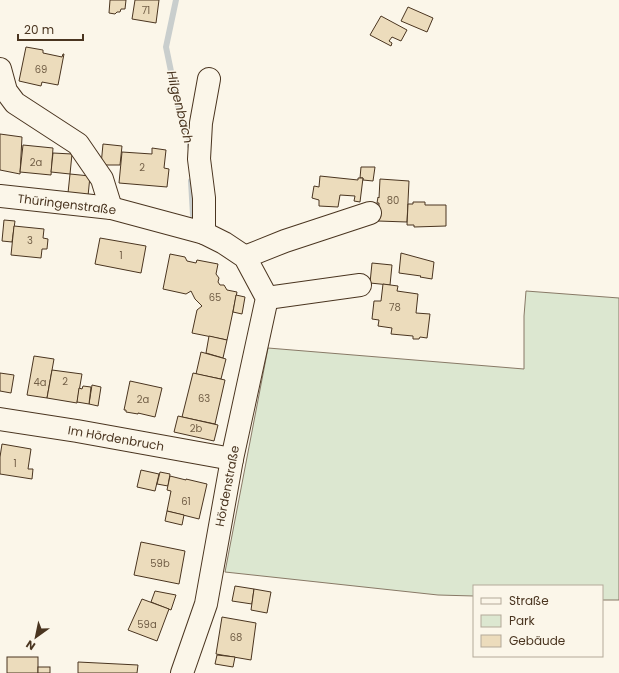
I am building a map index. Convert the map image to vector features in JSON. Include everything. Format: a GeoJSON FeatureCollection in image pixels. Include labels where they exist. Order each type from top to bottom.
{"type":"FeatureCollection","features":[{"type":"Feature","properties":{"kind":"street"},"geometry":{"type":"LineString","coordinates":[[0,69],[6,91],[15,103],[78,144],[102,179],[111,208]]}},
{"type":"Feature","properties":{"kind":"street"},"geometry":{"type":"LineString","coordinates":[[209,79],[200,123],[199,159],[204,198],[204,233],[224,243],[245,257],[267,298],[360,285]]}},
{"type":"Feature","properties":{"kind":"street","name":"Thüringenstraße"},"geometry":{"type":"LineString","coordinates":[[0,196],[111,208],[204,233]]}},
{"type":"Feature","properties":{"kind":"street"},"geometry":{"type":"LineString","coordinates":[[245,257],[285,241],[370,213]]}},
{"type":"Feature","properties":{"kind":"street","name":"Hördenstraße"},"geometry":{"type":"LineString","coordinates":[[182,673],[206,604],[232,459],[267,298]]}},
{"type":"Feature","properties":{"kind":"street","name":"Im Hördenbruch"},"geometry":{"type":"LineString","coordinates":[[0,419],[77,431],[232,459]]}},
{"type":"Feature","properties":{"kind":"green space"},"geometry":{"type":"Polygon","coordinates":[[[526,291],[619,298],[619,600],[603,600],[603,585],[473,585],[473,596],[438,595],[225,572],[268,348],[524,369],[524,316],[526,291]]]}},
{"type":"Feature","properties":{"kind":"building"},"geometry":{"type":"Polygon","coordinates":[[[110,0],[126,0],[125,9],[121,9],[120,12],[115,14],[109,13],[110,0]]]}},
{"type":"Feature","properties":{"kind":"building"},"geometry":{"type":"Polygon","coordinates":[[[135,0],[159,0],[156,23],[132,19],[135,0]]]}},
{"type":"Feature","properties":{"kind":"building"},"geometry":{"type":"Polygon","coordinates":[[[408,7],[433,18],[427,32],[401,21],[408,7]]]}},
{"type":"Feature","properties":{"kind":"building"},"geometry":{"type":"Polygon","coordinates":[[[381,16],[407,30],[401,41],[392,37],[389,41],[392,43],[391,46],[370,35],[381,16]]]}},
{"type":"Feature","properties":{"kind":"building"},"geometry":{"type":"Polygon","coordinates":[[[26,47],[43,50],[43,53],[62,57],[64,54],[58,85],[42,82],[41,86],[19,81],[26,47]]]}},
{"type":"Feature","properties":{"kind":"building"},"geometry":{"type":"Polygon","coordinates":[[[0,134],[22,137],[20,174],[0,170],[0,134]]]}},
{"type":"Feature","properties":{"kind":"building"},"geometry":{"type":"Polygon","coordinates":[[[103,144],[122,146],[120,165],[101,165],[103,144]]]}},
{"type":"Feature","properties":{"kind":"building"},"geometry":{"type":"Polygon","coordinates":[[[23,145],[53,148],[51,175],[20,172],[23,145]]]}},
{"type":"Feature","properties":{"kind":"building"},"geometry":{"type":"Polygon","coordinates":[[[152,148],[166,150],[164,168],[169,169],[167,187],[119,183],[122,152],[152,154],[152,148]]]}},
{"type":"Feature","properties":{"kind":"building"},"geometry":{"type":"Polygon","coordinates":[[[53,153],[72,154],[70,174],[51,172],[53,153]]]}},
{"type":"Feature","properties":{"kind":"building"},"geometry":{"type":"Polygon","coordinates":[[[361,167],[375,167],[373,181],[363,180],[363,178],[360,178],[361,167]]]}},
{"type":"Feature","properties":{"kind":"building"},"geometry":{"type":"Polygon","coordinates":[[[70,174],[90,176],[88,196],[68,193],[70,174]]]}},
{"type":"Feature","properties":{"kind":"building"},"geometry":{"type":"Polygon","coordinates":[[[320,176],[358,180],[358,178],[363,178],[360,202],[354,201],[355,196],[340,195],[338,207],[319,206],[319,200],[312,198],[314,186],[319,187],[320,176]]]}},
{"type":"Feature","properties":{"kind":"building"},"geometry":{"type":"Polygon","coordinates":[[[380,179],[409,181],[407,222],[378,221],[379,203],[377,203],[378,197],[379,198],[380,179]]]}},
{"type":"Feature","properties":{"kind":"building"},"geometry":{"type":"Polygon","coordinates":[[[413,202],[425,202],[425,205],[446,205],[446,226],[414,227],[414,225],[407,225],[408,204],[413,204],[413,202]]]}},
{"type":"Feature","properties":{"kind":"building"},"geometry":{"type":"Polygon","coordinates":[[[4,220],[15,221],[12,242],[2,241],[4,220]]]}},
{"type":"Feature","properties":{"kind":"building"},"geometry":{"type":"Polygon","coordinates":[[[14,226],[44,229],[43,238],[48,239],[47,249],[42,249],[41,258],[11,255],[14,226]]]}},
{"type":"Feature","properties":{"kind":"building"},"geometry":{"type":"Polygon","coordinates":[[[100,238],[146,246],[141,273],[95,264],[100,238]]]}},
{"type":"Feature","properties":{"kind":"building"},"geometry":{"type":"Polygon","coordinates":[[[401,253],[434,262],[432,279],[399,273],[401,253]]]}},
{"type":"Feature","properties":{"kind":"building"},"geometry":{"type":"Polygon","coordinates":[[[170,254],[185,257],[187,261],[196,263],[197,260],[218,264],[216,274],[219,278],[218,282],[220,285],[224,285],[227,290],[237,292],[227,340],[192,333],[197,310],[202,306],[195,299],[191,291],[186,294],[163,289],[170,254]]]}},
{"type":"Feature","properties":{"kind":"building"},"geometry":{"type":"Polygon","coordinates":[[[372,263],[392,265],[390,285],[370,283],[372,263]]]}},
{"type":"Feature","properties":{"kind":"building"},"geometry":{"type":"Polygon","coordinates":[[[383,284],[398,286],[397,291],[418,294],[416,313],[430,314],[427,338],[420,337],[419,339],[413,339],[413,336],[391,334],[392,328],[378,326],[379,320],[372,319],[374,301],[381,301],[383,284]]]}},
{"type":"Feature","properties":{"kind":"building"},"geometry":{"type":"Polygon","coordinates":[[[236,295],[245,297],[242,314],[233,312],[236,295]]]}},
{"type":"Feature","properties":{"kind":"building"},"geometry":{"type":"Polygon","coordinates":[[[209,336],[227,340],[223,358],[206,353],[209,336]]]}},
{"type":"Feature","properties":{"kind":"building"},"geometry":{"type":"Polygon","coordinates":[[[201,352],[226,359],[221,379],[196,374],[201,352]]]}},
{"type":"Feature","properties":{"kind":"building"},"geometry":{"type":"Polygon","coordinates":[[[34,356],[54,359],[47,398],[27,395],[34,356]]]}},
{"type":"Feature","properties":{"kind":"building"},"geometry":{"type":"Polygon","coordinates":[[[52,370],[82,374],[77,403],[47,398],[52,370]]]}},
{"type":"Feature","properties":{"kind":"building"},"geometry":{"type":"Polygon","coordinates":[[[0,373],[14,375],[11,393],[0,391],[0,373]]]}},
{"type":"Feature","properties":{"kind":"building"},"geometry":{"type":"Polygon","coordinates":[[[193,373],[225,380],[215,424],[182,417],[193,373]]]}},
{"type":"Feature","properties":{"kind":"building"},"geometry":{"type":"Polygon","coordinates":[[[130,381],[162,388],[155,417],[126,412],[126,410],[124,410],[130,381]]]}},
{"type":"Feature","properties":{"kind":"building"},"geometry":{"type":"Polygon","coordinates":[[[92,385],[101,387],[98,406],[89,404],[92,385]]]}},
{"type":"Feature","properties":{"kind":"building"},"geometry":{"type":"Polygon","coordinates":[[[83,386],[91,387],[89,404],[77,402],[79,388],[82,389],[83,386]]]}},
{"type":"Feature","properties":{"kind":"building"},"geometry":{"type":"Polygon","coordinates":[[[178,416],[218,425],[214,441],[174,432],[178,416]]]}},
{"type":"Feature","properties":{"kind":"building"},"geometry":{"type":"Polygon","coordinates":[[[2,444],[31,449],[28,469],[33,469],[32,479],[0,474],[2,444]]]}},
{"type":"Feature","properties":{"kind":"building"},"geometry":{"type":"Polygon","coordinates":[[[141,470],[159,474],[155,491],[137,487],[141,470]]]}},
{"type":"Feature","properties":{"kind":"building"},"geometry":{"type":"Polygon","coordinates":[[[160,472],[170,474],[168,486],[157,484],[160,472]]]}},
{"type":"Feature","properties":{"kind":"building"},"geometry":{"type":"Polygon","coordinates":[[[170,476],[207,484],[199,519],[167,511],[171,491],[167,490],[170,476]]]}},
{"type":"Feature","properties":{"kind":"building"},"geometry":{"type":"Polygon","coordinates":[[[167,511],[184,515],[182,525],[165,521],[167,511]]]}},
{"type":"Feature","properties":{"kind":"building"},"geometry":{"type":"Polygon","coordinates":[[[141,542],[185,551],[179,584],[134,575],[141,542]]]}},
{"type":"Feature","properties":{"kind":"building"},"geometry":{"type":"Polygon","coordinates":[[[235,586],[254,589],[252,604],[232,601],[235,586]]]}},
{"type":"Feature","properties":{"kind":"building"},"geometry":{"type":"Polygon","coordinates":[[[254,589],[271,592],[267,613],[251,610],[254,589]]]}},
{"type":"Feature","properties":{"kind":"building"},"geometry":{"type":"Polygon","coordinates":[[[155,591],[176,595],[171,610],[151,602],[155,591]]]}},
{"type":"Feature","properties":{"kind":"building"},"geometry":{"type":"Polygon","coordinates":[[[142,599],[169,609],[157,641],[128,630],[142,599]]]}},
{"type":"Feature","properties":{"kind":"building"},"geometry":{"type":"Polygon","coordinates":[[[222,617],[256,623],[251,660],[216,654],[222,617]]]}},
{"type":"Feature","properties":{"kind":"building"},"geometry":{"type":"Polygon","coordinates":[[[217,655],[235,657],[233,667],[215,664],[217,655]]]}},
{"type":"Feature","properties":{"kind":"building"},"geometry":{"type":"Polygon","coordinates":[[[7,657],[38,657],[38,673],[7,673],[7,657]]]}},
{"type":"Feature","properties":{"kind":"building"},"geometry":{"type":"Polygon","coordinates":[[[78,662],[138,665],[137,673],[78,673],[78,662]]]}},
{"type":"Feature","properties":{"kind":"building"},"geometry":{"type":"Polygon","coordinates":[[[38,667],[50,667],[50,673],[38,673],[38,667]]]}},
{"type":"Feature","properties":{"kind":"waterway","name":"Hilgenbach"},"geometry":{"type":"LineString","coordinates":[[176,0],[166,47],[180,115],[190,141],[190,146]]}},
{"type":"Feature","properties":{"kind":"waterway","name":"Hilgenbach"},"geometry":{"type":"LineString","coordinates":[[191,181],[193,215]]}}]}
